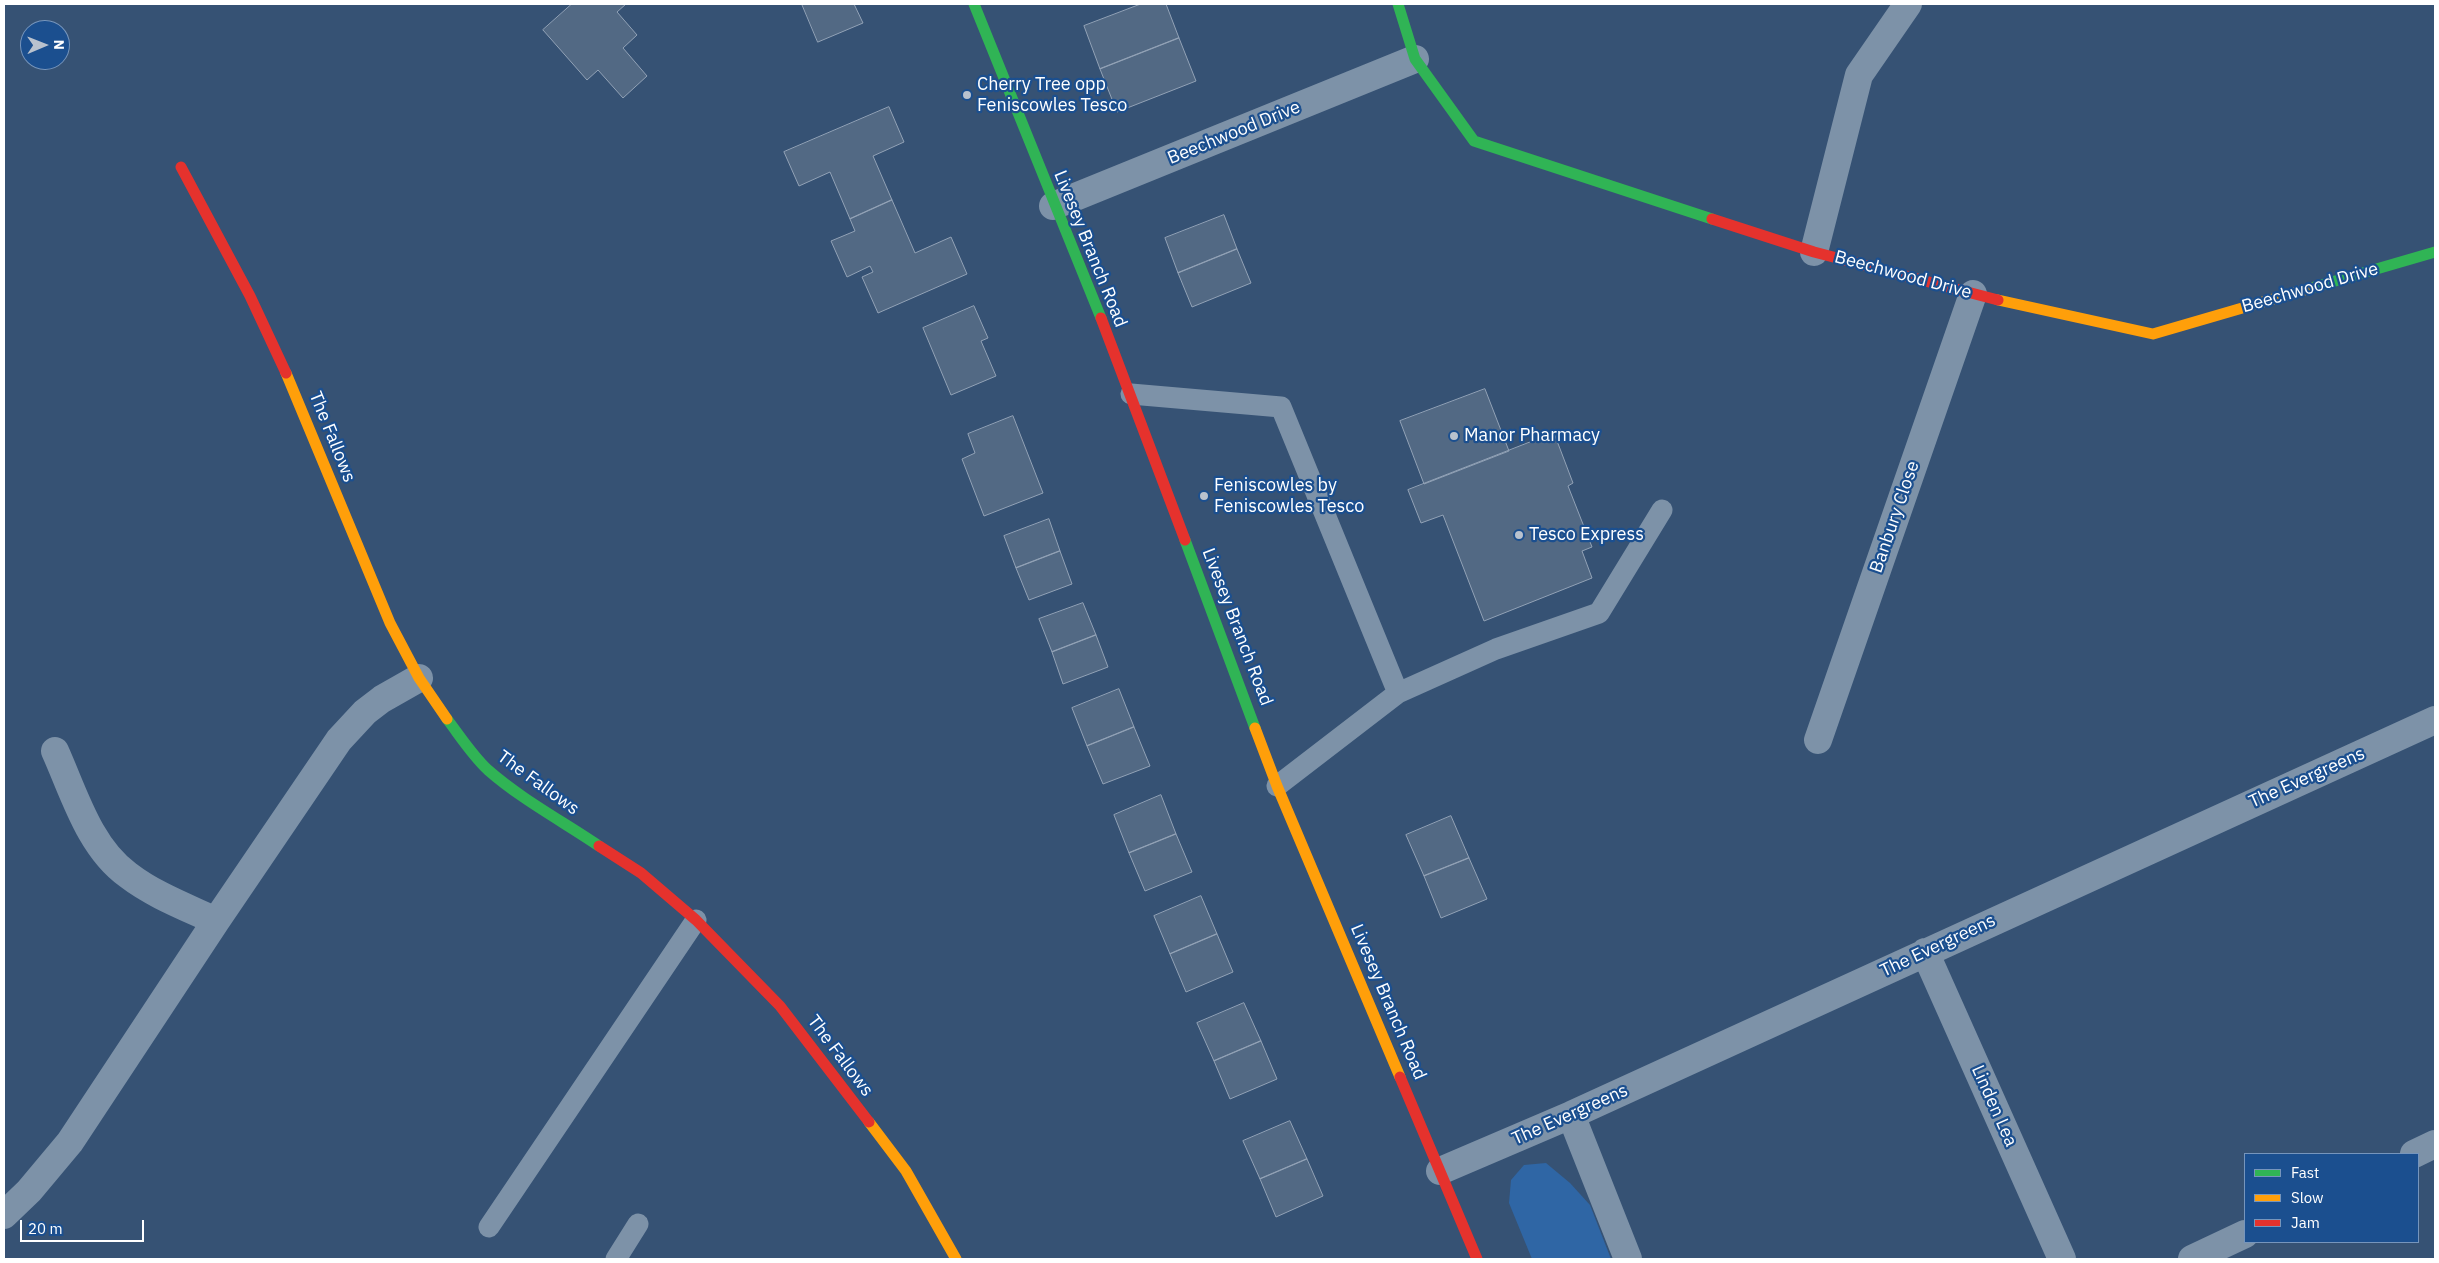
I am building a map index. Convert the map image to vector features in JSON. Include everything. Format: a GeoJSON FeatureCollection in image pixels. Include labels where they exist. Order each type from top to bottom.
{"type":"FeatureCollection","features":[{"type":"Feature","properties":{"kind":"street","name":"Livesey Branch Road"},"geometry":{"type":"LineString","coordinates":[[974,4],[1131,394],[1277,786],[1477,1259]]}},
{"type":"Feature","properties":{"kind":"street","name":"Beechwood Drive"},"geometry":{"type":"LineString","coordinates":[[1398,4],[1415,59],[1474,142],[1814,252],[1973,294],[2153,334],[2435,252]]}},
{"type":"Feature","properties":{"kind":"street"},"geometry":{"type":"LineString","coordinates":[[1814,252],[1859,75],[1908,4]]}},
{"type":"Feature","properties":{"kind":"street","name":"Beechwood Drive"},"geometry":{"type":"LineString","coordinates":[[1054,206],[1415,59]]}},
{"type":"Feature","properties":{"kind":"street","name":"The Fallows"},"geometry":{"type":"LineString","coordinates":[[182,167],[250,296],[293,387],[390,622],[419,678],[465,744],[487,769],[512,789],[640,873],[696,920],[780,1006],[906,1171],[939,1226],[956,1259]]}},
{"type":"Feature","properties":{"kind":"street","name":"Banbury Close"},"geometry":{"type":"LineString","coordinates":[[1818,740],[1973,294]]}},
{"type":"Feature","properties":{"kind":"street"},"geometry":{"type":"LineString","coordinates":[[4,1215],[29,1191],[70,1142],[216,921],[340,740],[377,703],[419,678]]}},
{"type":"Feature","properties":{"kind":"street","name":"The Evergreens"},"geometry":{"type":"LineString","coordinates":[[1440,1171],[1571,1115],[2435,720]]}},
{"type":"Feature","properties":{"kind":"street"},"geometry":{"type":"LineString","coordinates":[[56,751],[83,814],[108,857],[126,874],[150,890],[216,921]]}},
{"type":"Feature","properties":{"kind":"street","name":"Linden Lea"},"geometry":{"type":"LineString","coordinates":[[1925,952],[2062,1259]]}},
{"type":"Feature","properties":{"kind":"street"},"geometry":{"type":"LineString","coordinates":[[1571,1115],[1628,1259]]}},
{"type":"Feature","properties":{"kind":"street"},"geometry":{"type":"LineString","coordinates":[[2416,1153],[2435,1144]]}},
{"type":"Feature","properties":{"kind":"street"},"geometry":{"type":"LineString","coordinates":[[2192,1259],[2244,1234]]}},
{"type":"Feature","properties":{"kind":"lane"},"geometry":{"type":"LineString","coordinates":[[1131,394],[1281,407],[1398,693]]}},
{"type":"Feature","properties":{"kind":"lane"},"geometry":{"type":"LineString","coordinates":[[1277,786],[1398,693],[1496,649],[1598,613],[1662,510]]}},
{"type":"Feature","properties":{"kind":"lane"},"geometry":{"type":"LineString","coordinates":[[489,1227],[696,920]]}},
{"type":"Feature","properties":{"kind":"lane"},"geometry":{"type":"LineString","coordinates":[[616,1259],[638,1224]]}},
{"type":"Feature","properties":{"kind":"shaded area"},"geometry":{"type":"Polygon","coordinates":[[[1546,1163],[1570,1183],[1590,1205],[1611,1259],[1532,1259],[1509,1203],[1511,1180],[1524,1165],[1546,1163]]]}},
{"type":"Feature","properties":{"kind":"building"},"geometry":{"type":"Polygon","coordinates":[[[572,4],[626,4],[617,12],[637,35],[623,48],[647,76],[623,98],[598,70],[587,80],[543,30],[572,4]]]}},
{"type":"Feature","properties":{"kind":"building"},"geometry":{"type":"Polygon","coordinates":[[[802,4],[854,4],[863,23],[818,42],[802,4]]]}},
{"type":"Feature","properties":{"kind":"building"},"geometry":{"type":"Polygon","coordinates":[[[1141,4],[1166,4],[1179,38],[1100,69],[1084,26],[1141,4]]]}},
{"type":"Feature","properties":{"kind":"building"},"geometry":{"type":"Polygon","coordinates":[[[1179,38],[1196,81],[1117,112],[1100,69],[1179,38]]]}},
{"type":"Feature","properties":{"kind":"building"},"geometry":{"type":"Polygon","coordinates":[[[889,107],[904,142],[873,156],[892,200],[850,219],[830,172],[799,186],[784,152],[889,107]]]}},
{"type":"Feature","properties":{"kind":"building"},"geometry":{"type":"Polygon","coordinates":[[[892,200],[915,253],[951,237],[967,274],[878,313],[862,277],[873,272],[870,266],[847,277],[831,241],[855,231],[850,219],[892,200]]]}},
{"type":"Feature","properties":{"kind":"building"},"geometry":{"type":"Polygon","coordinates":[[[1224,215],[1237,249],[1178,273],[1165,238],[1224,215]]]}},
{"type":"Feature","properties":{"kind":"building"},"geometry":{"type":"Polygon","coordinates":[[[1237,249],[1251,283],[1192,307],[1178,273],[1237,249]]]}},
{"type":"Feature","properties":{"kind":"building"},"geometry":{"type":"Polygon","coordinates":[[[974,306],[988,338],[981,341],[996,376],[951,395],[923,328],[974,306]]]}},
{"type":"Feature","properties":{"kind":"building","name":"Manor Pharmacy"},"geometry":{"type":"Polygon","coordinates":[[[1485,389],[1509,451],[1424,484],[1400,421],[1485,389]]]}},
{"type":"Feature","properties":{"kind":"building"},"geometry":{"type":"Polygon","coordinates":[[[1013,416],[1043,493],[984,516],[962,459],[975,453],[968,434],[1013,416]]]}},
{"type":"Feature","properties":{"kind":"building","name":"Tesco Express"},"geometry":{"type":"Polygon","coordinates":[[[1554,433],[1573,483],[1568,486],[1592,547],[1582,551],[1592,578],[1484,621],[1443,515],[1421,523],[1408,490],[1554,433]]]}},
{"type":"Feature","properties":{"kind":"building"},"geometry":{"type":"Polygon","coordinates":[[[1049,519],[1060,551],[1016,568],[1004,536],[1049,519]]]}},
{"type":"Feature","properties":{"kind":"building"},"geometry":{"type":"Polygon","coordinates":[[[1060,551],[1072,584],[1029,600],[1016,568],[1060,551]]]}},
{"type":"Feature","properties":{"kind":"building"},"geometry":{"type":"Polygon","coordinates":[[[1083,603],[1096,635],[1052,652],[1039,619],[1083,603]]]}},
{"type":"Feature","properties":{"kind":"building"},"geometry":{"type":"Polygon","coordinates":[[[1096,635],[1108,667],[1063,684],[1052,652],[1096,635]]]}},
{"type":"Feature","properties":{"kind":"building"},"geometry":{"type":"Polygon","coordinates":[[[1119,689],[1134,727],[1087,746],[1072,708],[1119,689]]]}},
{"type":"Feature","properties":{"kind":"building"},"geometry":{"type":"Polygon","coordinates":[[[1134,727],[1150,766],[1103,784],[1087,746],[1134,727]]]}},
{"type":"Feature","properties":{"kind":"building"},"geometry":{"type":"Polygon","coordinates":[[[1161,795],[1176,834],[1129,853],[1114,815],[1161,795]]]}},
{"type":"Feature","properties":{"kind":"building"},"geometry":{"type":"Polygon","coordinates":[[[1451,816],[1469,858],[1424,876],[1406,835],[1451,816]]]}},
{"type":"Feature","properties":{"kind":"building"},"geometry":{"type":"Polygon","coordinates":[[[1176,834],[1192,872],[1145,891],[1129,853],[1176,834]]]}},
{"type":"Feature","properties":{"kind":"building"},"geometry":{"type":"Polygon","coordinates":[[[1469,858],[1487,899],[1441,918],[1424,876],[1469,858]]]}},
{"type":"Feature","properties":{"kind":"building"},"geometry":{"type":"Polygon","coordinates":[[[1201,896],[1217,934],[1170,954],[1154,916],[1201,896]]]}},
{"type":"Feature","properties":{"kind":"building"},"geometry":{"type":"Polygon","coordinates":[[[1217,934],[1233,972],[1186,992],[1170,954],[1217,934]]]}},
{"type":"Feature","properties":{"kind":"building"},"geometry":{"type":"Polygon","coordinates":[[[1244,1003],[1261,1041],[1214,1061],[1197,1023],[1244,1003]]]}},
{"type":"Feature","properties":{"kind":"building"},"geometry":{"type":"Polygon","coordinates":[[[1261,1041],[1277,1079],[1230,1099],[1214,1061],[1261,1041]]]}},
{"type":"Feature","properties":{"kind":"building"},"geometry":{"type":"Polygon","coordinates":[[[1290,1121],[1307,1159],[1260,1179],[1243,1141],[1290,1121]]]}},
{"type":"Feature","properties":{"kind":"building"},"geometry":{"type":"Polygon","coordinates":[[[1307,1159],[1323,1196],[1276,1217],[1260,1179],[1307,1159]]]}},
{"type":"Feature","properties":{"kind":"traffic: fast"},"geometry":{"type":"LineString","coordinates":[[974,4],[1101,318]]}},
{"type":"Feature","properties":{"kind":"traffic: fast"},"geometry":{"type":"LineString","coordinates":[[1398,4],[1415,59],[1474,141],[1712,219]]}},
{"type":"Feature","properties":{"kind":"traffic: fast"},"geometry":{"type":"LineString","coordinates":[[2311,288],[2435,252]]}},
{"type":"Feature","properties":{"kind":"traffic: fast"},"geometry":{"type":"LineString","coordinates":[[1185,540],[1255,728]]}},
{"type":"Feature","properties":{"kind":"traffic: fast"},"geometry":{"type":"LineString","coordinates":[[447,719],[471,752],[501,781],[599,846]]}},
{"type":"Feature","properties":{"kind":"traffic: slow"},"geometry":{"type":"LineString","coordinates":[[1998,300],[2153,334],[2311,288]]}},
{"type":"Feature","properties":{"kind":"traffic: slow"},"geometry":{"type":"LineString","coordinates":[[286,373],[390,623],[419,678],[447,719]]}},
{"type":"Feature","properties":{"kind":"traffic: slow"},"geometry":{"type":"LineString","coordinates":[[1255,728],[1277,786],[1400,1077]]}},
{"type":"Feature","properties":{"kind":"traffic: slow"},"geometry":{"type":"LineString","coordinates":[[869,1122],[906,1171],[956,1259]]}},
{"type":"Feature","properties":{"kind":"traffic: jam"},"geometry":{"type":"LineString","coordinates":[[181,167],[250,296],[286,373]]}},
{"type":"Feature","properties":{"kind":"traffic: jam"},"geometry":{"type":"LineString","coordinates":[[1712,219],[1814,252],[1998,300]]}},
{"type":"Feature","properties":{"kind":"traffic: jam"},"geometry":{"type":"LineString","coordinates":[[1101,318],[1185,540]]}},
{"type":"Feature","properties":{"kind":"traffic: jam"},"geometry":{"type":"LineString","coordinates":[[599,846],[641,873],[696,920],[780,1006],[869,1122]]}},
{"type":"Feature","properties":{"kind":"traffic: jam"},"geometry":{"type":"LineString","coordinates":[[1400,1077],[1477,1259]]}},
{"type":"Feature","properties":{"kind":"place","name":"Cherry Tree opp Feniscowles Tesco"},"geometry":{"type":"Point","coordinates":[967,95]}},
{"type":"Feature","properties":{"kind":"place","name":"Manor Pharmacy"},"geometry":{"type":"Point","coordinates":[1454,436]}},
{"type":"Feature","properties":{"kind":"place","name":"Feniscowles by Feniscowles Tesco"},"geometry":{"type":"Point","coordinates":[1204,496]}},
{"type":"Feature","properties":{"kind":"place","name":"Tesco Express"},"geometry":{"type":"Point","coordinates":[1519,535]}}]}
